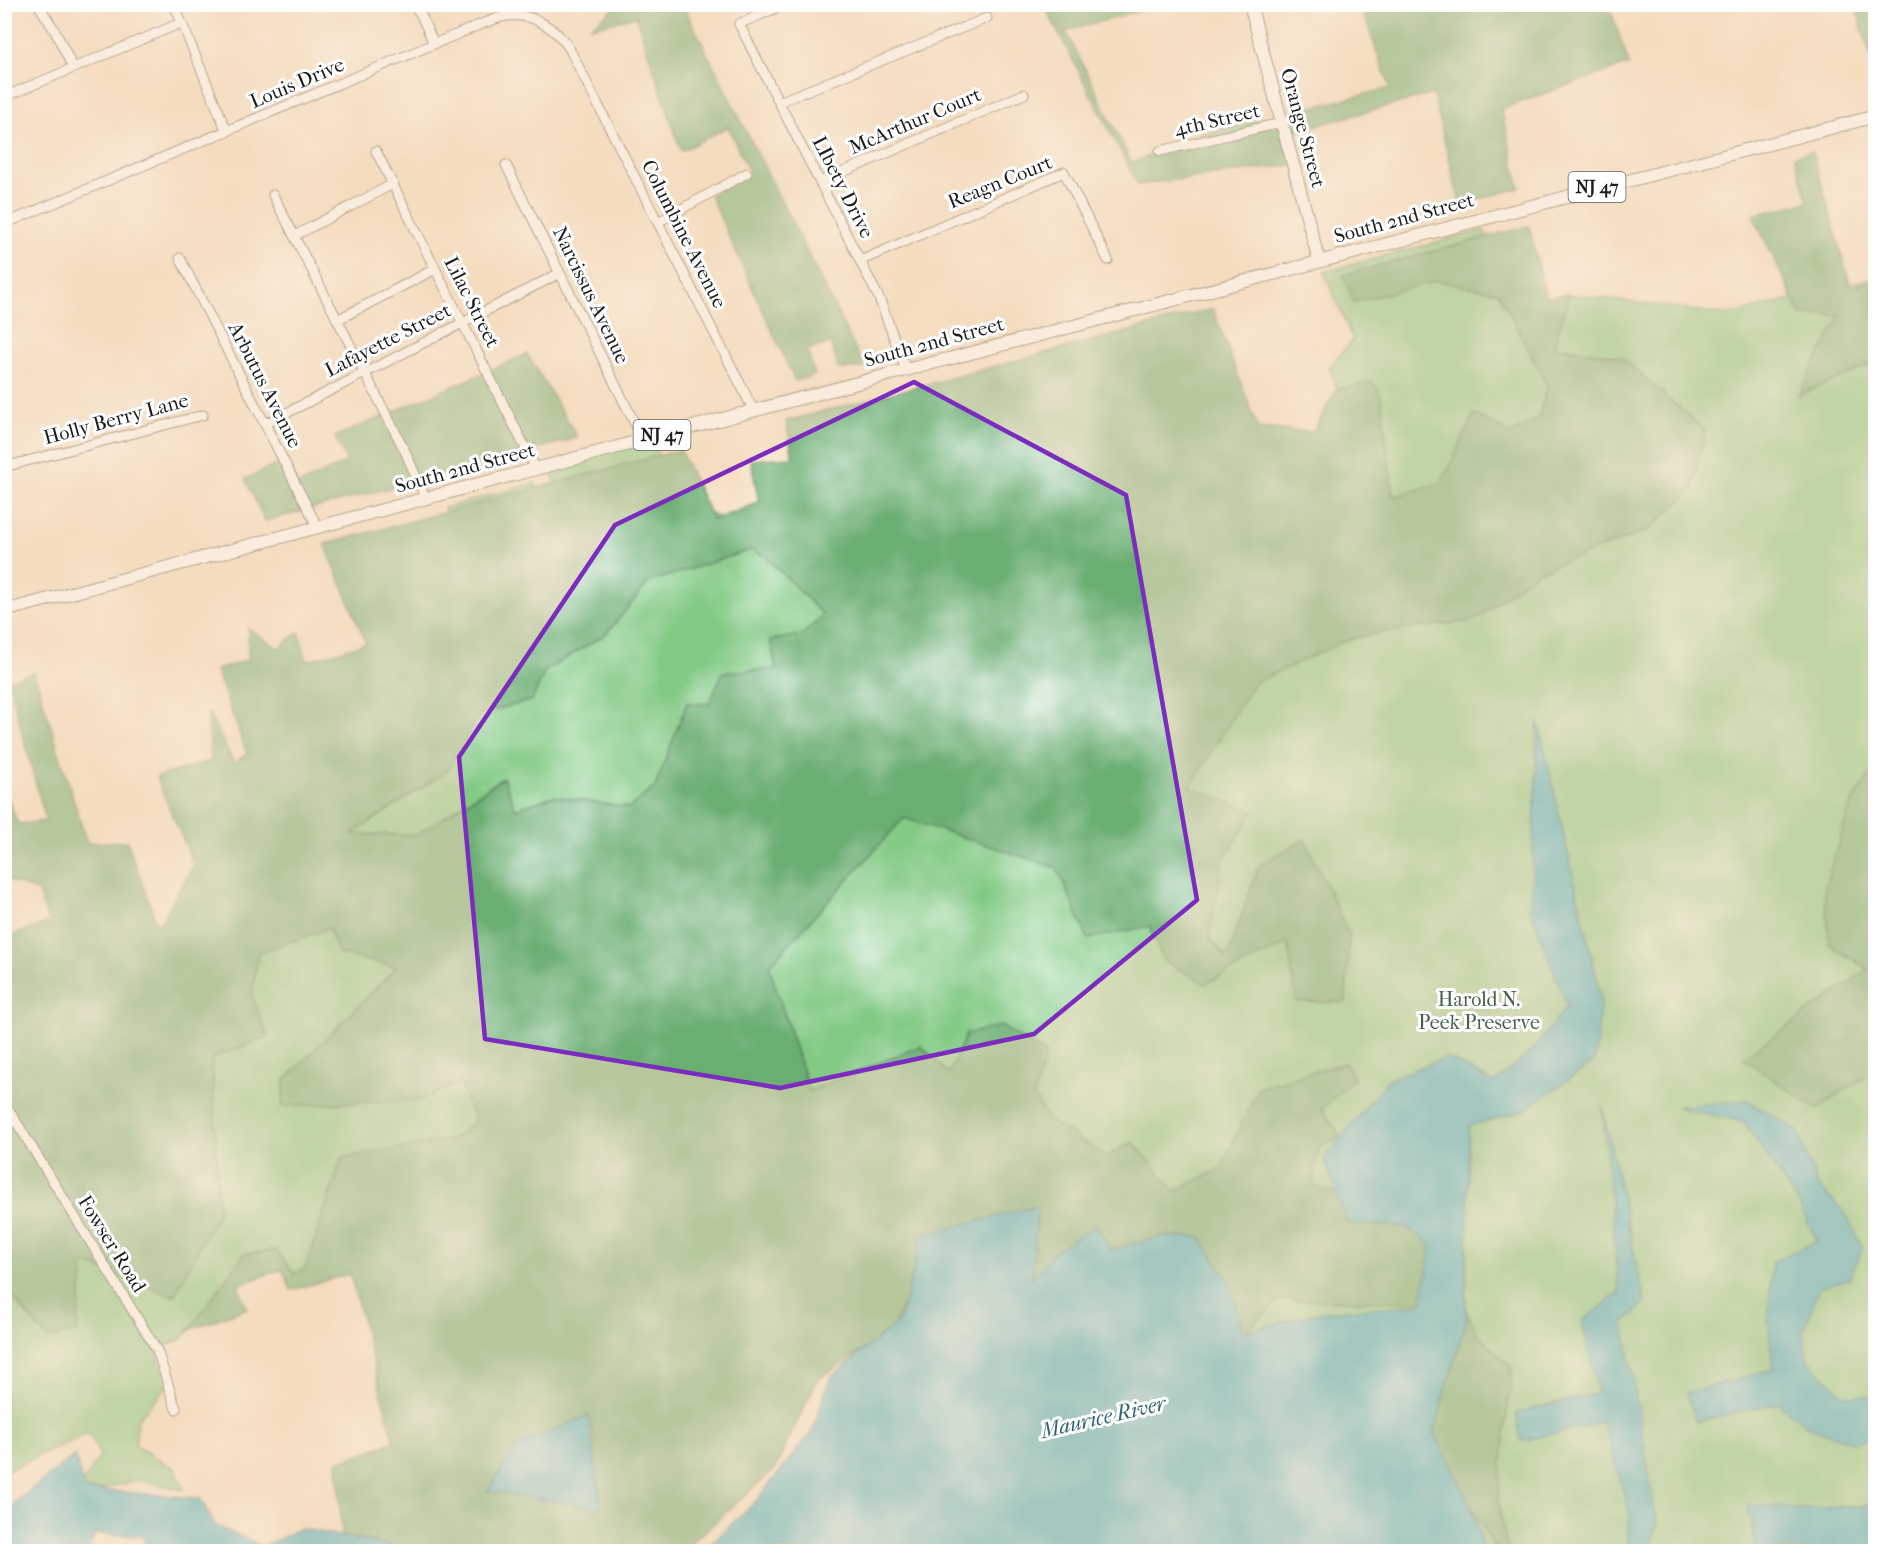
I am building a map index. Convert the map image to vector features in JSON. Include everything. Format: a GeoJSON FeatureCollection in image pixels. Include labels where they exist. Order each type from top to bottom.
{"type":"FeatureCollection","features":[{"type":"Feature","properties":{"kind":"main road","name":"Orange Street"},"geometry":{"type":"LineString","coordinates":[[1250,4],[1319,261]]}},
{"type":"Feature","properties":{"kind":"main road","name":"South 2nd Street"},"geometry":{"type":"LineString","coordinates":[[4,611],[906,370],[1875,116]]}},
{"type":"Feature","properties":{"kind":"street"},"geometry":{"type":"LineString","coordinates":[[38,4],[56,31],[73,68]]}},
{"type":"Feature","properties":{"kind":"street"},"geometry":{"type":"LineString","coordinates":[[174,4],[227,132]]}},
{"type":"Feature","properties":{"kind":"street"},"geometry":{"type":"LineString","coordinates":[[413,4],[422,15],[434,44]]}},
{"type":"Feature","properties":{"kind":"street","name":"LIbety Drive"},"geometry":{"type":"LineString","coordinates":[[786,4],[740,24],[879,298],[906,370]]}},
{"type":"Feature","properties":{"kind":"street","name":"Louis Drive"},"geometry":{"type":"LineString","coordinates":[[4,224],[506,16],[525,17],[551,28],[562,38],[582,75]]}},
{"type":"Feature","properties":{"kind":"street"},"geometry":{"type":"LineString","coordinates":[[779,102],[987,18]]}},
{"type":"Feature","properties":{"kind":"street"},"geometry":{"type":"LineString","coordinates":[[4,97],[181,22]]}},
{"type":"Feature","properties":{"kind":"street","name":"Columbine Avenue"},"geometry":{"type":"LineString","coordinates":[[582,75],[754,411]]}},
{"type":"Feature","properties":{"kind":"street","name":"McArthur Court"},"geometry":{"type":"LineString","coordinates":[[820,182],[1024,94]]}},
{"type":"Feature","properties":{"kind":"street","name":"4th Street"},"geometry":{"type":"LineString","coordinates":[[1160,151],[1281,123]]}},
{"type":"Feature","properties":{"kind":"street","name":"Lilac Street"},"geometry":{"type":"LineString","coordinates":[[376,151],[536,469]]}},
{"type":"Feature","properties":{"kind":"street","name":"Narcissus Avenue"},"geometry":{"type":"LineString","coordinates":[[506,165],[643,440]]}},
{"type":"Feature","properties":{"kind":"street","name":"Reagn Court"},"geometry":{"type":"LineString","coordinates":[[860,261],[1064,172],[1108,260]]}},
{"type":"Feature","properties":{"kind":"street"},"geometry":{"type":"LineString","coordinates":[[658,222],[747,173]]}},
{"type":"Feature","properties":{"kind":"street"},"geometry":{"type":"LineString","coordinates":[[294,236],[393,184]]}},
{"type":"Feature","properties":{"kind":"street"},"geometry":{"type":"LineString","coordinates":[[273,195],[404,449],[426,499]]}},
{"type":"Feature","properties":{"kind":"street","name":"Arbutus Avenue"},"geometry":{"type":"LineString","coordinates":[[180,258],[318,528]]}},
{"type":"Feature","properties":{"kind":"street"},"geometry":{"type":"LineString","coordinates":[[337,320],[435,269]]}},
{"type":"Feature","properties":{"kind":"street","name":"Lafayette Street"},"geometry":{"type":"LineString","coordinates":[[265,424],[462,321],[560,273]]}},
{"type":"Feature","properties":{"kind":"street","name":"Holly Berry Lane"},"geometry":{"type":"LineString","coordinates":[[4,467],[203,415]]}},
{"type":"Feature","properties":{"kind":"street","name":"Fowser Road"},"geometry":{"type":"LineString","coordinates":[[4,1102],[157,1350],[176,1410]]}},
{"type":"Feature","properties":{"kind":"highlighted area"},"geometry":{"type":"Polygon","coordinates":[[[914,382],[1126,495],[1197,900],[1034,1034],[780,1088],[485,1039],[459,757],[615,525],[914,382]]]}},
{"type":"Feature","properties":{"kind":"green space"},"geometry":{"type":"Polygon","coordinates":[[[618,5],[683,5],[865,368],[838,369],[831,343],[807,350],[815,375],[795,381],[710,195],[750,174],[728,127],[681,151],[636,16],[589,28],[618,5]]]}},
{"type":"Feature","properties":{"kind":"green space"},"geometry":{"type":"Polygon","coordinates":[[[1044,5],[1161,5],[1066,31],[1132,163],[1198,135],[1390,88],[1360,5],[1609,5],[1629,64],[1501,109],[1520,188],[1460,204],[1433,94],[1284,134],[1292,165],[1138,185],[1044,5]]]}},
{"type":"Feature","properties":{"kind":"green space"},"geometry":{"type":"Polygon","coordinates":[[[1855,5],[1875,5],[1875,71],[1855,5]]]}},
{"type":"Feature","properties":{"kind":"green space"},"geometry":{"type":"Polygon","coordinates":[[[1812,151],[1851,287],[1875,280],[1875,363],[1798,396],[1841,315],[1801,315],[1753,215],[1808,202],[1794,156],[1812,151]]]}},
{"type":"Feature","properties":{"kind":"green space"},"geometry":{"type":"Polygon","coordinates":[[[1529,226],[1546,297],[1569,294],[1554,346],[1621,357],[1705,430],[1693,489],[1649,530],[1537,572],[1473,621],[1381,632],[1345,641],[1254,683],[1190,787],[1253,812],[1223,861],[1209,938],[1227,957],[1259,865],[1305,839],[1349,935],[1346,1002],[1296,1002],[1288,943],[1205,984],[1163,960],[1150,926],[1088,939],[1057,868],[904,818],[769,966],[809,1091],[921,1046],[949,1074],[966,1034],[1001,1026],[1046,1054],[1034,1096],[1048,1120],[1106,1156],[1133,1142],[1175,1191],[1220,1169],[1258,1088],[1345,1063],[1354,1078],[1322,1109],[1341,1136],[1319,1147],[1312,1185],[1423,1224],[1442,1162],[1444,1302],[1279,1300],[1233,1343],[1033,1282],[920,1266],[891,1331],[817,1380],[775,1469],[682,1551],[420,1552],[342,1535],[337,1462],[394,1442],[350,1274],[291,1290],[282,1269],[238,1285],[247,1308],[189,1330],[244,1254],[276,1250],[294,1274],[305,1269],[342,1158],[454,1139],[475,1121],[460,1083],[419,1100],[282,1106],[285,1080],[397,967],[339,954],[329,928],[258,953],[252,995],[268,1037],[212,1058],[219,1211],[174,1296],[84,1263],[77,1331],[48,1339],[5,1288],[4,938],[49,922],[37,891],[5,879],[5,790],[18,824],[46,821],[8,680],[34,672],[87,843],[127,841],[158,927],[194,865],[156,777],[211,761],[208,712],[234,763],[247,754],[216,670],[248,660],[248,628],[278,648],[299,632],[307,661],[366,643],[325,544],[680,450],[713,520],[759,503],[751,460],[793,457],[786,421],[1213,309],[1258,428],[1313,432],[1337,389],[1373,382],[1381,395],[1393,497],[1442,482],[1474,414],[1512,434],[1538,419],[1547,385],[1498,292],[1436,281],[1354,302],[1343,275],[1529,226]],[[751,550],[649,582],[606,634],[545,671],[532,700],[480,714],[447,771],[352,834],[417,835],[503,778],[516,809],[553,796],[629,808],[655,787],[687,703],[709,704],[723,672],[776,669],[770,640],[802,635],[823,615],[766,557],[751,550]]]}},
{"type":"Feature","properties":{"kind":"green space","name":"Harold N. Peek Preserve"},"geometry":{"type":"Polygon","coordinates":[[[1484,230],[1617,541],[1621,357],[1554,346],[1569,294],[1730,315],[1875,277],[1875,1551],[1464,1551],[914,1291],[902,1309],[893,1336],[679,726],[670,747],[681,768],[629,808],[553,796],[516,809],[503,778],[417,835],[351,834],[447,771],[480,713],[532,700],[537,689],[444,508],[535,483],[610,629],[622,615],[547,465],[650,438],[682,502],[769,538],[1363,631],[1419,489],[1393,497],[1382,406],[1372,383],[1337,389],[1329,367],[1353,340],[1324,272],[1484,230]]]}},
{"type":"Feature","properties":{"kind":"green space"},"geometry":{"type":"Polygon","coordinates":[[[527,354],[578,438],[265,521],[245,479],[284,462],[298,485],[347,462],[335,437],[527,354]]]}},
{"type":"Feature","properties":{"kind":"green space"},"geometry":{"type":"Polygon","coordinates":[[[1875,766],[1875,1070],[1816,1109],[1743,1058],[1868,969],[1830,945],[1824,890],[1850,806],[1875,766]]]}},
{"type":"Feature","properties":{"kind":"green space"},"geometry":{"type":"Polygon","coordinates":[[[329,928],[340,954],[397,967],[285,1080],[419,1100],[460,1082],[475,1121],[454,1139],[342,1158],[305,1269],[294,1274],[276,1250],[180,1340],[156,1350],[168,1385],[137,1420],[136,1446],[175,1469],[184,1490],[139,1480],[74,1496],[100,1456],[89,1433],[5,1471],[4,1288],[48,1339],[77,1330],[84,1263],[219,1211],[212,1058],[268,1037],[252,995],[258,953],[329,928]]]}},
{"type":"Feature","properties":{"kind":"green space"},"geometry":{"type":"Polygon","coordinates":[[[1467,1312],[1477,1333],[1512,1368],[1498,1501],[1508,1551],[1494,1551],[1493,1544],[1432,1441],[1442,1348],[1466,1323],[1467,1312]]]}},
{"type":"Feature","properties":{"kind":"water","name":"Maurice River"},"geometry":{"type":"Polygon","coordinates":[[[1538,721],[1601,997],[1595,1061],[1523,1111],[1469,1126],[1466,1321],[1434,1432],[1470,1505],[1483,1551],[703,1551],[755,1502],[812,1432],[830,1378],[900,1320],[922,1235],[1038,1206],[1032,1279],[1055,1251],[1096,1225],[1111,1250],[1164,1236],[1201,1237],[1230,1283],[1242,1332],[1323,1312],[1422,1304],[1431,1245],[1406,1227],[1347,1223],[1324,1159],[1388,1080],[1447,1057],[1494,1083],[1532,1051],[1567,1006],[1531,911],[1538,721]]]}},
{"type":"Feature","properties":{"kind":"water"},"geometry":{"type":"Polygon","coordinates":[[[1747,1100],[1798,1131],[1817,1185],[1845,1213],[1863,1248],[1849,1279],[1819,1288],[1803,1332],[1808,1361],[1844,1395],[1875,1397],[1875,1438],[1855,1443],[1807,1426],[1778,1403],[1696,1422],[1687,1393],[1774,1369],[1768,1322],[1772,1262],[1817,1241],[1800,1206],[1744,1122],[1676,1107],[1747,1100]]]}},
{"type":"Feature","properties":{"kind":"water"},"geometry":{"type":"Polygon","coordinates":[[[1602,1105],[1645,1303],[1624,1323],[1657,1523],[1650,1551],[1627,1551],[1630,1515],[1603,1422],[1521,1441],[1516,1413],[1598,1393],[1582,1321],[1619,1293],[1602,1105]]]}},
{"type":"Feature","properties":{"kind":"water"},"geometry":{"type":"Polygon","coordinates":[[[589,1415],[601,1508],[487,1491],[518,1446],[589,1415]]]}},
{"type":"Feature","properties":{"kind":"water"},"geometry":{"type":"Polygon","coordinates":[[[75,1455],[84,1489],[200,1498],[215,1525],[264,1547],[300,1528],[420,1551],[148,1551],[5,1551],[5,1510],[75,1455]],[[95,1534],[89,1548],[148,1551],[142,1536],[95,1534]]]}},
{"type":"Feature","properties":{"kind":"water"},"geometry":{"type":"Polygon","coordinates":[[[1748,1505],[1799,1509],[1875,1505],[1875,1550],[1757,1551],[1748,1505]]]}}]}
